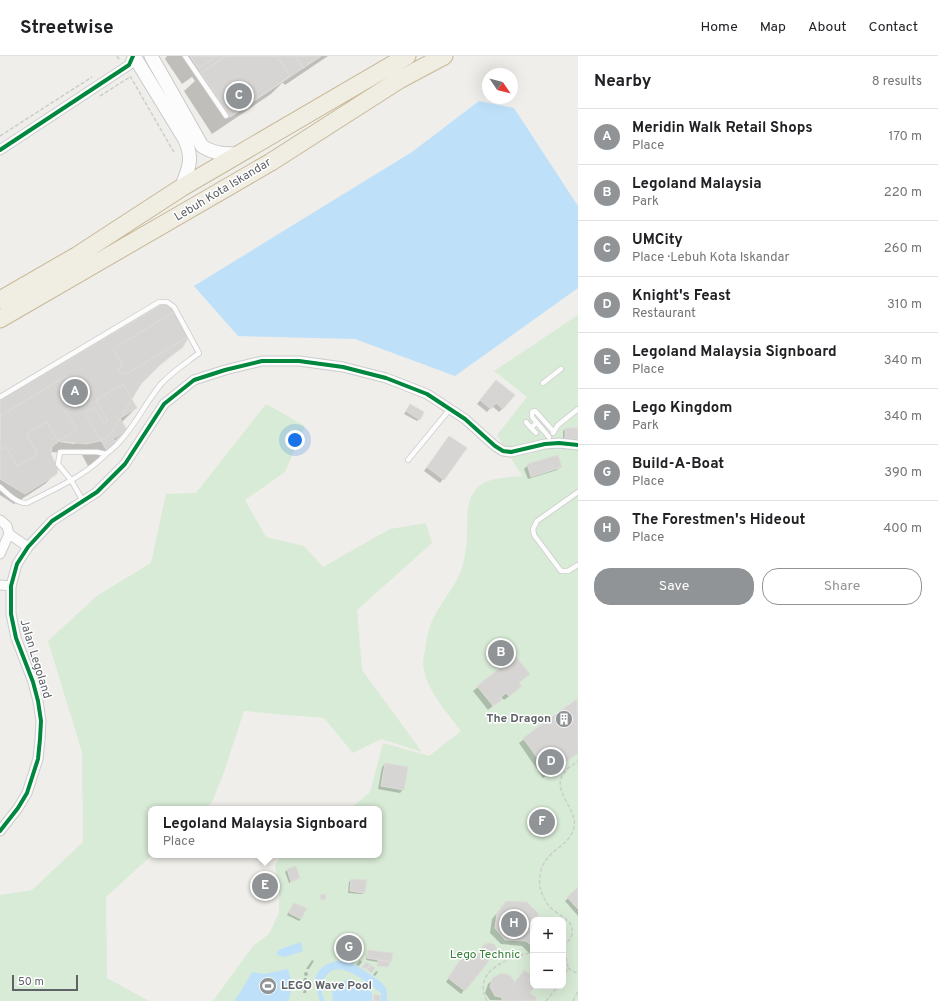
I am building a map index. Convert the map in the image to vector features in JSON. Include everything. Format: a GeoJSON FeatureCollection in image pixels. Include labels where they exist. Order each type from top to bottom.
{"type":"FeatureCollection","features":[{"type":"Feature","properties":{"kind":"highway","name":"Lebuh Kota Iskandar"},"geometry":{"type":"LineString","coordinates":[[0,300],[78,255],[181,188],[242,154],[407,56]]}},
{"type":"Feature","properties":{"kind":"highway","name":"Lebuh Kota Iskandar"},"geometry":{"type":"LineString","coordinates":[[0,319],[271,162],[399,80],[444,56]]}},
{"type":"Feature","properties":{"kind":"street"},"geometry":{"type":"LineString","coordinates":[[142,68],[155,57],[202,146],[218,153],[242,154]]}},
{"type":"Feature","properties":{"kind":"street"},"geometry":{"type":"LineString","coordinates":[[0,150],[130,61],[142,68],[189,149],[190,159],[188,170],[181,188]]}},
{"type":"Feature","properties":{"kind":"street","name":"Jalan Legoland"},"geometry":{"type":"LineString","coordinates":[[0,831],[18,808],[27,792],[38,759],[40,739],[41,721],[38,701],[33,682],[16,638],[11,614],[11,586],[17,564],[28,547],[52,521],[97,492],[125,464],[164,404],[194,380],[225,370],[262,361],[299,361],[343,367],[386,378],[427,394],[464,418],[495,446],[503,451],[511,452],[547,441]]}},
{"type":"Feature","properties":{"kind":"street"},"geometry":{"type":"LineString","coordinates":[[547,441],[578,445]]}},
{"type":"Feature","properties":{"kind":"street"},"geometry":{"type":"LineString","coordinates":[[0,520],[7,526],[10,534],[28,547]]}},
{"type":"Feature","properties":{"kind":"street"},"geometry":{"type":"LineString","coordinates":[[0,554],[10,534]]}},
{"type":"Feature","properties":{"kind":"street"},"geometry":{"type":"LineString","coordinates":[[0,585],[11,586]]}},
{"type":"Feature","properties":{"kind":"lane"},"geometry":{"type":"LineString","coordinates":[[185,56],[226,116]]}},
{"type":"Feature","properties":{"kind":"lane"},"geometry":{"type":"LineString","coordinates":[[0,397],[159,302],[167,302],[174,307],[199,353],[162,384],[118,444],[97,463],[72,480],[23,504],[0,487]]}},
{"type":"Feature","properties":{"kind":"lane"},"geometry":{"type":"LineString","coordinates":[[544,383],[560,369]]}},
{"type":"Feature","properties":{"kind":"lane"},"geometry":{"type":"LineString","coordinates":[[408,460],[450,409]]}},
{"type":"Feature","properties":{"kind":"lane"},"geometry":{"type":"LineString","coordinates":[[554,432],[535,411],[532,412],[532,417],[547,441],[554,432],[558,425],[578,409]]}},
{"type":"Feature","properties":{"kind":"lane"},"geometry":{"type":"LineString","coordinates":[[526,422],[536,433]]}},
{"type":"Feature","properties":{"kind":"lane"},"geometry":{"type":"LineString","coordinates":[[531,428],[536,423]]}},
{"type":"Feature","properties":{"kind":"lane"},"geometry":{"type":"LineString","coordinates":[[83,501],[72,480],[58,464],[60,452],[97,452],[106,454]]}},
{"type":"Feature","properties":{"kind":"lane"},"geometry":{"type":"LineString","coordinates":[[578,492],[537,521],[533,529],[534,535],[562,571],[568,571],[578,565]]}},
{"type":"Feature","properties":{"kind":"path"},"geometry":{"type":"LineString","coordinates":[[117,56],[130,61],[175,154]]}},
{"type":"Feature","properties":{"kind":"path"},"geometry":{"type":"LineString","coordinates":[[0,136],[93,77]]}},
{"type":"Feature","properties":{"kind":"path"},"geometry":{"type":"LineString","coordinates":[[562,917],[551,909],[544,898],[539,877],[548,856],[565,843],[575,826],[574,817],[561,792],[560,783],[566,770],[578,761]]}},
{"type":"Feature","properties":{"kind":"path"},"geometry":{"type":"LineString","coordinates":[[566,920],[570,923],[572,928],[571,937],[566,943]]}},
{"type":"Feature","properties":{"kind":"path"},"geometry":{"type":"LineString","coordinates":[[487,1001],[484,994],[484,978],[502,962],[530,953]]}},
{"type":"Feature","properties":{"kind":"path"},"geometry":{"type":"LineString","coordinates":[[565,953],[568,968],[566,972]]}},
{"type":"Feature","properties":{"kind":"path"},"geometry":{"type":"LineString","coordinates":[[568,968],[578,974]]}},
{"type":"Feature","properties":{"kind":"path"},"geometry":{"type":"LineString","coordinates":[[546,1001],[556,989]]}},
{"type":"Feature","properties":{"kind":"path"},"geometry":{"type":"LineString","coordinates":[[573,1001],[578,992]]}},
{"type":"Feature","properties":{"kind":"green space","name":"Lego Technic"},"geometry":{"type":"Polygon","coordinates":[[[578,315],[578,1001],[213,1001],[253,946],[269,934],[279,913],[279,892],[275,865],[280,858],[382,858],[382,806],[354,806],[370,792],[383,743],[429,756],[461,731],[432,691],[425,673],[423,660],[429,628],[462,568],[466,546],[468,508],[474,492],[478,487],[487,481],[498,478],[522,476],[497,435],[527,397],[494,371],[578,315]]]}},
{"type":"Feature","properties":{"kind":"green space"},"geometry":{"type":"Polygon","coordinates":[[[266,404],[305,426],[285,472],[245,500],[266,537],[304,546],[323,567],[390,529],[426,523],[432,543],[357,610],[362,670],[422,752],[381,739],[353,753],[324,718],[244,711],[224,772],[212,802],[208,806],[148,806],[149,858],[106,897],[107,978],[149,1001],[0,1001],[0,895],[32,890],[83,842],[82,752],[48,641],[98,595],[151,563],[166,494],[196,493],[266,404]]]}},
{"type":"Feature","properties":{"kind":"water"},"geometry":{"type":"Polygon","coordinates":[[[479,101],[482,102],[482,104],[494,104],[514,108],[578,206],[578,288],[455,376],[355,339],[238,336],[194,286],[412,152],[479,101]]]}},
{"type":"Feature","properties":{"kind":"water"},"geometry":{"type":"Polygon","coordinates":[[[301,942],[303,951],[285,957],[277,955],[277,952],[280,949],[301,942]]]}},
{"type":"Feature","properties":{"kind":"water"},"geometry":{"type":"Polygon","coordinates":[[[346,960],[368,973],[384,985],[386,988],[387,1001],[381,1001],[381,993],[365,981],[352,973],[339,969],[331,971],[323,980],[322,993],[325,1001],[320,1001],[315,985],[315,979],[320,969],[334,962],[346,960]]]}},
{"type":"Feature","properties":{"kind":"water","name":"LEGO Wave Pool"},"geometry":{"type":"Polygon","coordinates":[[[288,969],[292,983],[289,1001],[234,1001],[252,972],[264,974],[288,969]]]}},
{"type":"Feature","properties":{"kind":"water"},"geometry":{"type":"Polygon","coordinates":[[[349,978],[370,990],[372,993],[372,1001],[333,1001],[332,992],[337,986],[349,978]]]}},
{"type":"Feature","properties":{"kind":"building"},"geometry":{"type":"Polygon","coordinates":[[[190,56],[321,56],[230,117],[190,56]]]}},
{"type":"Feature","properties":{"kind":"building"},"geometry":{"type":"Polygon","coordinates":[[[190,56],[217,56],[198,68],[190,56]]]}},
{"type":"Feature","properties":{"kind":"building"},"geometry":{"type":"Polygon","coordinates":[[[226,56],[277,56],[290,76],[230,117],[201,73],[226,56]]]}},
{"type":"Feature","properties":{"kind":"building"},"geometry":{"type":"Polygon","coordinates":[[[295,56],[321,56],[303,68],[295,56]]]}},
{"type":"Feature","properties":{"kind":"building"},"geometry":{"type":"Polygon","coordinates":[[[164,303],[174,309],[189,336],[183,347],[162,363],[141,384],[110,435],[100,441],[86,444],[59,441],[52,447],[51,454],[58,469],[57,474],[25,494],[0,479],[0,400],[164,303]]]}},
{"type":"Feature","properties":{"kind":"building"},"geometry":{"type":"Polygon","coordinates":[[[174,312],[189,336],[127,374],[125,371],[121,374],[118,369],[123,366],[113,349],[174,312]]]}},
{"type":"Feature","properties":{"kind":"building"},"geometry":{"type":"Polygon","coordinates":[[[66,376],[81,401],[65,410],[77,430],[58,441],[47,422],[26,434],[38,454],[17,466],[6,447],[0,451],[0,416],[66,376]]]}},
{"type":"Feature","properties":{"kind":"building"},"geometry":{"type":"Polygon","coordinates":[[[496,380],[515,395],[503,409],[496,403],[491,409],[480,400],[496,380]]]}},
{"type":"Feature","properties":{"kind":"building"},"geometry":{"type":"Polygon","coordinates":[[[123,384],[137,408],[120,418],[127,430],[113,439],[117,445],[107,451],[85,413],[94,407],[104,423],[108,421],[96,400],[123,384]]]}},
{"type":"Feature","properties":{"kind":"building"},"geometry":{"type":"Polygon","coordinates":[[[410,404],[424,412],[420,420],[406,411],[410,404]]]}},
{"type":"Feature","properties":{"kind":"building"},"geometry":{"type":"Polygon","coordinates":[[[565,428],[578,428],[578,441],[565,441],[565,428]]]}},
{"type":"Feature","properties":{"kind":"building"},"geometry":{"type":"Polygon","coordinates":[[[449,436],[467,448],[444,480],[427,467],[449,436]]]}},
{"type":"Feature","properties":{"kind":"building"},"geometry":{"type":"Polygon","coordinates":[[[558,455],[562,467],[531,477],[527,464],[558,455]]]}},
{"type":"Feature","properties":{"kind":"building"},"geometry":{"type":"Polygon","coordinates":[[[515,656],[530,674],[519,683],[522,686],[509,696],[506,693],[500,698],[502,700],[493,706],[477,686],[515,656]]]}},
{"type":"Feature","properties":{"kind":"building","name":"The Dragon"},"geometry":{"type":"Polygon","coordinates":[[[577,699],[578,753],[549,774],[523,738],[577,699]]]}},
{"type":"Feature","properties":{"kind":"building"},"geometry":{"type":"Polygon","coordinates":[[[385,763],[408,767],[404,790],[381,786],[385,763]]]}},
{"type":"Feature","properties":{"kind":"building"},"geometry":{"type":"Polygon","coordinates":[[[296,866],[300,878],[291,882],[287,869],[296,866]]]}},
{"type":"Feature","properties":{"kind":"building"},"geometry":{"type":"Polygon","coordinates":[[[351,879],[367,880],[365,893],[350,891],[351,879]]]}},
{"type":"Feature","properties":{"kind":"building"},"geometry":{"type":"Polygon","coordinates":[[[578,887],[578,909],[567,897],[578,887]]]}},
{"type":"Feature","properties":{"kind":"building"},"geometry":{"type":"Polygon","coordinates":[[[325,894],[326,899],[321,900],[320,895],[325,894]]]}},
{"type":"Feature","properties":{"kind":"building"},"geometry":{"type":"Polygon","coordinates":[[[506,901],[527,902],[538,913],[538,917],[530,917],[530,944],[526,941],[505,940],[495,928],[497,913],[506,901]]]}},
{"type":"Feature","properties":{"kind":"building"},"geometry":{"type":"Polygon","coordinates":[[[293,903],[307,908],[301,919],[289,913],[293,903]]]}},
{"type":"Feature","properties":{"kind":"building"},"geometry":{"type":"Polygon","coordinates":[[[339,943],[359,945],[359,954],[339,952],[339,943]]]}},
{"type":"Feature","properties":{"kind":"building"},"geometry":{"type":"Polygon","coordinates":[[[486,943],[492,943],[497,948],[495,957],[492,959],[486,959],[481,954],[481,948],[486,943]]]}},
{"type":"Feature","properties":{"kind":"building"},"geometry":{"type":"Polygon","coordinates":[[[368,950],[393,953],[391,962],[367,958],[368,950]]]}},
{"type":"Feature","properties":{"kind":"building"},"geometry":{"type":"Polygon","coordinates":[[[481,953],[489,961],[465,991],[448,978],[462,957],[481,953]]]}},
{"type":"Feature","properties":{"kind":"building"},"geometry":{"type":"Polygon","coordinates":[[[378,960],[389,961],[389,967],[377,966],[378,960]]]}},
{"type":"Feature","properties":{"kind":"building"},"geometry":{"type":"Polygon","coordinates":[[[366,962],[370,964],[366,969],[362,967],[366,962]]]}},
{"type":"Feature","properties":{"kind":"building"},"geometry":{"type":"Polygon","coordinates":[[[371,965],[375,968],[372,973],[367,970],[371,965]]]}},
{"type":"Feature","properties":{"kind":"building"},"geometry":{"type":"Polygon","coordinates":[[[524,970],[530,974],[530,989],[533,989],[530,993],[537,998],[535,1001],[503,1001],[501,997],[495,996],[490,987],[492,978],[501,973],[510,975],[515,983],[524,970]]]}},
{"type":"Feature","properties":{"kind":"building"},"geometry":{"type":"Polygon","coordinates":[[[374,995],[380,995],[380,1001],[374,1001],[374,995]]]}},
{"type":"Feature","properties":{"kind":"cycle path"},"geometry":{"type":"LineString","coordinates":[[0,150],[129,65],[133,56]]}},
{"type":"Feature","properties":{"kind":"cycle path"},"geometry":{"type":"LineString","coordinates":[[0,831],[18,808],[27,793],[38,759],[40,739],[41,721],[38,701],[33,682],[16,638],[11,614],[11,586],[17,564],[28,547],[52,521],[97,492],[125,464],[164,404],[194,380],[225,370],[262,361],[299,361],[343,367],[386,378],[427,394],[465,419],[495,446],[503,451],[511,452],[545,444],[559,443],[578,445]]}},
{"type":"Feature","properties":{"kind":"place","name":"UMCity"},"geometry":{"type":"Point","coordinates":[239,96]}},
{"type":"Feature","properties":{"kind":"place","name":"Meridin Walk Retail Shops"},"geometry":{"type":"Point","coordinates":[75,392]}},
{"type":"Feature","properties":{"kind":"place","name":"Legoland Malaysia"},"geometry":{"type":"Point","coordinates":[501,653]}},
{"type":"Feature","properties":{"kind":"place","name":"The Dragon"},"geometry":{"type":"Point","coordinates":[564,719]}},
{"type":"Feature","properties":{"kind":"place","name":"Knight's Feast"},"geometry":{"type":"Point","coordinates":[551,762]}},
{"type":"Feature","properties":{"kind":"place","name":"Lego Kingdom"},"geometry":{"type":"Point","coordinates":[542,822]}},
{"type":"Feature","properties":{"kind":"place","name":"Legoland Malaysia Signboard"},"geometry":{"type":"Point","coordinates":[265,886]}},
{"type":"Feature","properties":{"kind":"place","name":"The Forestmen's Hideout"},"geometry":{"type":"Point","coordinates":[514,924]}},
{"type":"Feature","properties":{"kind":"place","name":"Build-A-Boat"},"geometry":{"type":"Point","coordinates":[349,948]}},
{"type":"Feature","properties":{"kind":"place","name":"LEGO Wave Pool"},"geometry":{"type":"Point","coordinates":[268,986]}}]}
